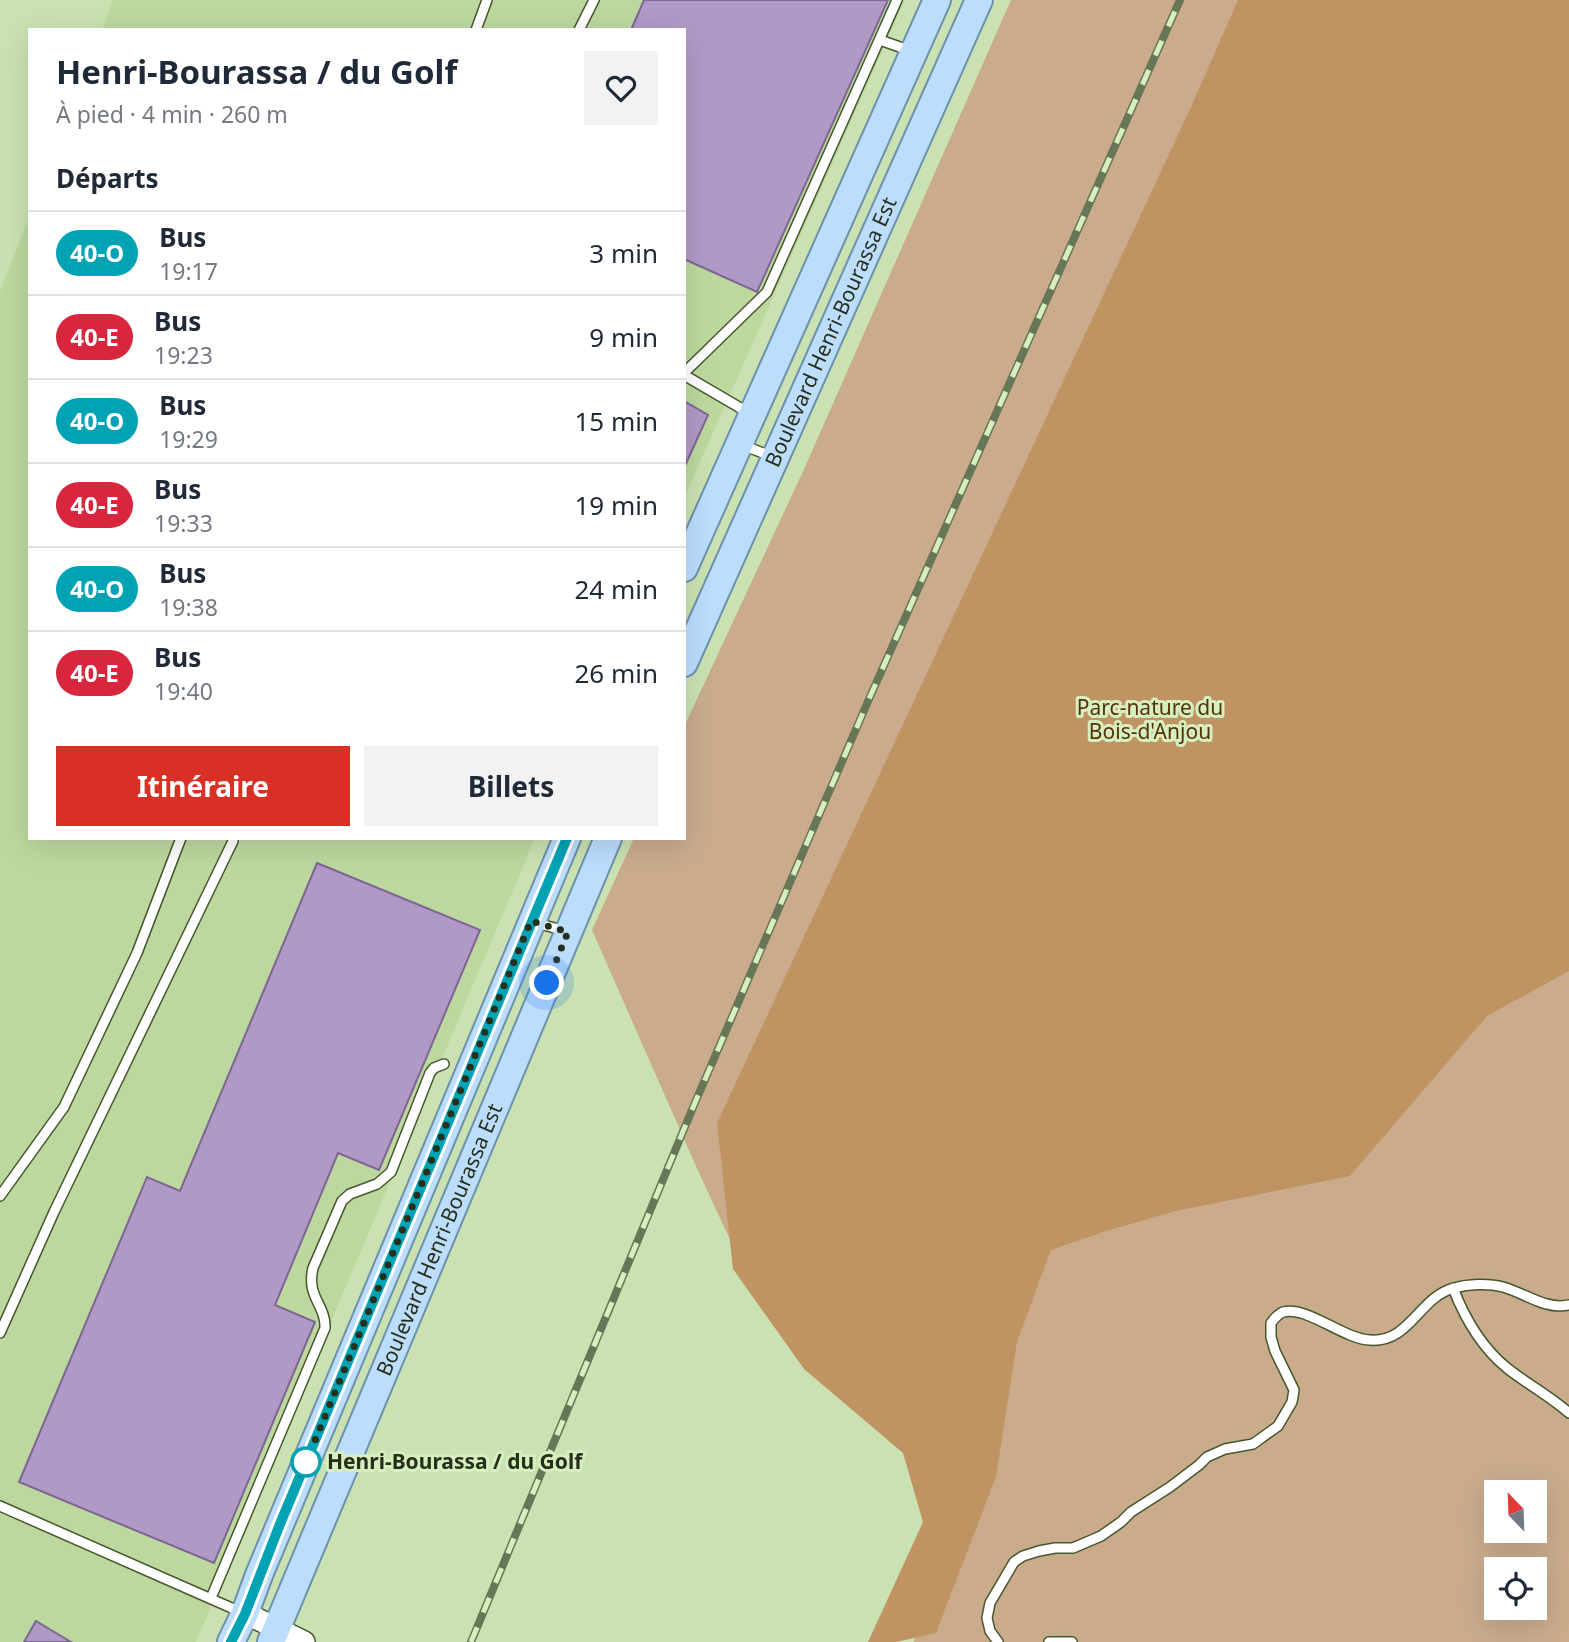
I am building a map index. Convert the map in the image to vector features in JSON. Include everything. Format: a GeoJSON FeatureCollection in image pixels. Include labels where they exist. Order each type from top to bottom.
{"type":"FeatureCollection","features":[{"type":"Feature","properties":{"kind":"main road","name":"Boulevard Henri-Bourassa Est"},"geometry":{"type":"LineString","coordinates":[[686,563],[937,0]]}},
{"type":"Feature","properties":{"kind":"main road","name":"Boulevard Henri-Bourassa Est"},"geometry":{"type":"LineString","coordinates":[[686,659],[979,0]]}},
{"type":"Feature","properties":{"kind":"main road","name":"Boulevard Henri-Bourassa Est"},"geometry":{"type":"LineString","coordinates":[[231,1642],[245,1614],[264,1562],[565,840]]}},
{"type":"Feature","properties":{"kind":"main road","name":"Boulevard Henri-Bourassa Est"},"geometry":{"type":"LineString","coordinates":[[274,1636],[607,840]]}},
{"type":"Feature","properties":{"kind":"street"},"geometry":{"type":"LineString","coordinates":[[245,1614],[274,1636],[304,1642]]}},
{"type":"Feature","properties":{"kind":"lane"},"geometry":{"type":"LineString","coordinates":[[477,28],[487,0]]}},
{"type":"Feature","properties":{"kind":"lane"},"geometry":{"type":"LineString","coordinates":[[580,28],[594,0]]}},
{"type":"Feature","properties":{"kind":"lane"},"geometry":{"type":"LineString","coordinates":[[686,372],[767,292],[897,0]]}},
{"type":"Feature","properties":{"kind":"lane"},"geometry":{"type":"LineString","coordinates":[[880,40],[913,52]]}},
{"type":"Feature","properties":{"kind":"lane"},"geometry":{"type":"LineString","coordinates":[[686,375],[752,415]]}},
{"type":"Feature","properties":{"kind":"lane"},"geometry":{"type":"LineString","coordinates":[[739,444],[776,458]]}},
{"type":"Feature","properties":{"kind":"lane"},"geometry":{"type":"LineString","coordinates":[[0,1195],[64,1107],[137,953],[180,840]]}},
{"type":"Feature","properties":{"kind":"lane"},"geometry":{"type":"LineString","coordinates":[[0,1333],[54,1212],[233,841]]}},
{"type":"Feature","properties":{"kind":"lane"},"geometry":{"type":"LineString","coordinates":[[531,921],[568,932]]}},
{"type":"Feature","properties":{"kind":"lane"},"geometry":{"type":"LineString","coordinates":[[211,1598],[324,1328],[325,1321],[311,1288],[311,1279],[313,1268],[337,1212],[342,1201],[350,1194],[377,1184],[391,1172],[430,1073],[444,1064]]}},
{"type":"Feature","properties":{"kind":"lane"},"geometry":{"type":"LineString","coordinates":[[998,1642],[990,1631],[987,1618],[990,1603],[1014,1562],[1039,1550],[1073,1548],[1101,1536],[1207,1457],[1225,1448],[1253,1444],[1279,1426],[1292,1402],[1294,1390],[1271,1337],[1271,1323],[1283,1312],[1312,1317],[1354,1337],[1369,1340],[1393,1336],[1414,1320],[1434,1297],[1453,1288],[1499,1286],[1550,1306],[1569,1305]]}},
{"type":"Feature","properties":{"kind":"lane"},"geometry":{"type":"LineString","coordinates":[[1453,1288],[1462,1312],[1491,1354],[1569,1413]]}},
{"type":"Feature","properties":{"kind":"lane"},"geometry":{"type":"LineString","coordinates":[[0,1506],[245,1614]]}},
{"type":"Feature","properties":{"kind":"lane"},"geometry":{"type":"LineString","coordinates":[[1049,1642],[1072,1642]]}},
{"type":"Feature","properties":{"kind":"shaded area"},"geometry":{"type":"Polygon","coordinates":[[[113,0],[905,0],[686,493],[686,28],[103,28],[113,0]]]}},
{"type":"Feature","properties":{"kind":"shaded area"},"geometry":{"type":"Polygon","coordinates":[[[28,219],[28,840],[534,840],[196,1642],[0,1642],[0,291],[28,219]]]}},
{"type":"Feature","properties":{"kind":"green space","name":"Parc-nature du Bois-d'Anjou"},"geometry":{"type":"Polygon","coordinates":[[[1011,0],[1569,0],[1569,1642],[914,1642],[960,1372],[749,1281],[592,930],[633,840],[686,840],[686,723],[805,467],[1011,0]]]}},
{"type":"Feature","properties":{"kind":"green space","name":"Parc-nature du Bois-d'Anjou"},"geometry":{"type":"Polygon","coordinates":[[[1238,0],[1569,0],[1569,971],[1487,1016],[1350,1176],[1176,1211],[1051,1250],[1017,1342],[996,1477],[936,1633],[896,1642],[868,1642],[923,1522],[903,1453],[804,1369],[733,1269],[717,1123],[1190,109],[1238,0]]]}},
{"type":"Feature","properties":{"kind":"building"},"geometry":{"type":"Polygon","coordinates":[[[644,0],[888,0],[757,292],[686,260],[686,28],[632,28],[644,0]]]}},
{"type":"Feature","properties":{"kind":"building"},"geometry":{"type":"Polygon","coordinates":[[[686,402],[708,415],[686,464],[686,402]]]}},
{"type":"Feature","properties":{"kind":"building"},"geometry":{"type":"Polygon","coordinates":[[[317,863],[480,930],[379,1170],[338,1153],[275,1305],[315,1322],[214,1563],[19,1482],[147,1177],[180,1191],[317,863]]]}},
{"type":"Feature","properties":{"kind":"building"},"geometry":{"type":"Polygon","coordinates":[[[36,1621],[71,1642],[24,1642],[36,1621]]]}},
{"type":"Feature","properties":{"kind":"railway"},"geometry":{"type":"LineString","coordinates":[[471,1642],[694,1105],[869,699],[1180,0]]}},
{"type":"Feature","properties":{"kind":"bus line","name":"40-O"},"geometry":{"type":"LineString","coordinates":[[231,1642],[245,1614],[280,1524],[566,840]]}},
{"type":"Feature","properties":{"kind":"place","name":"Henri-Bourassa / du Golf"},"geometry":{"type":"Point","coordinates":[306,1462]}},
{"type":"Feature","properties":{"kind":"route"},"geometry":{"type":"LineString","coordinates":[[306,1462],[301,1474],[531,921],[568,932],[547,983]]}}]}
